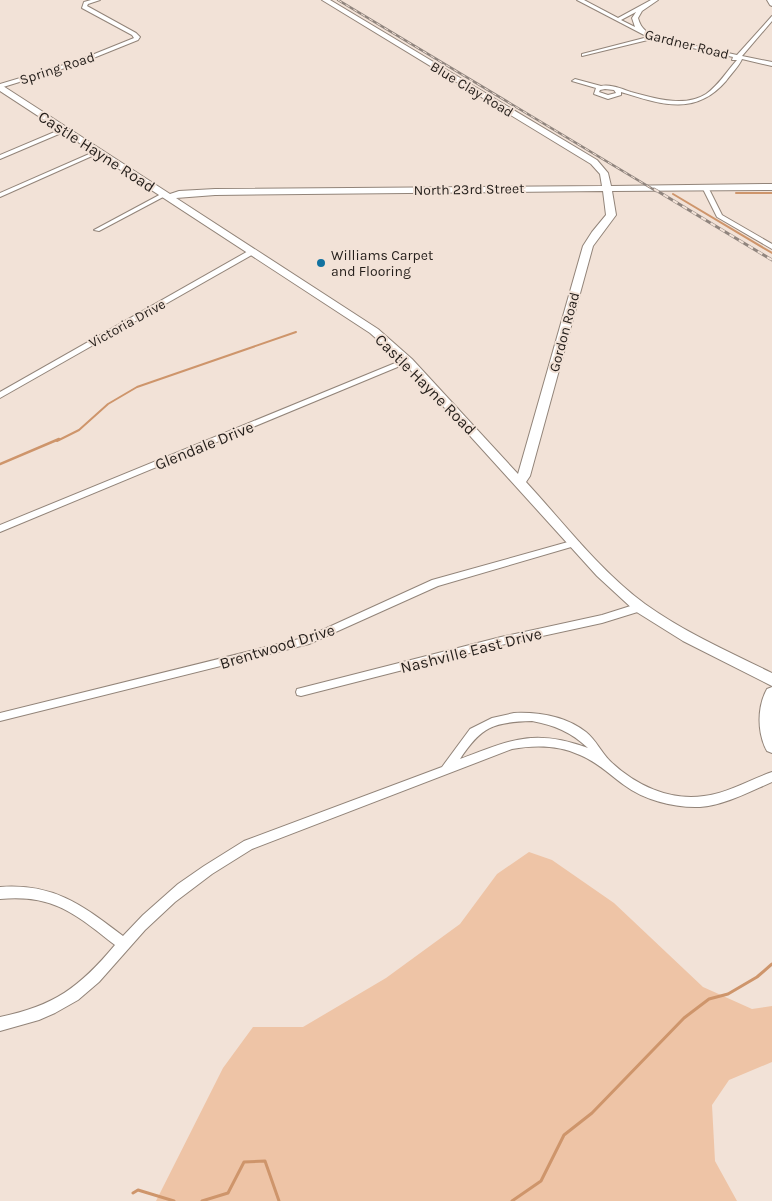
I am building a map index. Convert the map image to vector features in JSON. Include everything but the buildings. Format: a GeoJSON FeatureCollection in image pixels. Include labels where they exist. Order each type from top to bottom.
{"type":"FeatureCollection","features":[{"type":"Feature","properties":{"kind":"main road","name":"Blue Clay Road"},"geometry":{"type":"LineString","coordinates":[[325,0],[594,162],[603,171],[606,188]]}},
{"type":"Feature","properties":{"kind":"main road","name":"Castle Hayne Road"},"geometry":{"type":"LineString","coordinates":[[0,87],[188,212],[363,323],[408,361],[602,573],[640,607],[688,637],[772,680]]}},
{"type":"Feature","properties":{"kind":"main road","name":"North 23rd Street"},"geometry":{"type":"LineString","coordinates":[[165,196],[203,192],[772,187]]}},
{"type":"Feature","properties":{"kind":"main road","name":"Gordon Road"},"geometry":{"type":"LineString","coordinates":[[519,481],[524,476],[588,246],[594,234],[611,215],[606,188]]}},
{"type":"Feature","properties":{"kind":"main road"},"geometry":{"type":"LineString","coordinates":[[188,212],[186,203],[188,198],[203,192]]}},
{"type":"Feature","properties":{"kind":"main road"},"geometry":{"type":"LineString","coordinates":[[772,693],[766,716],[772,747]]}},
{"type":"Feature","properties":{"kind":"street","name":"Spring Road"},"geometry":{"type":"LineString","coordinates":[[0,87],[79,62],[132,42],[137,37],[84,7],[86,4],[97,0]]}},
{"type":"Feature","properties":{"kind":"street","name":"Gardner Road"},"geometry":{"type":"LineString","coordinates":[[580,0],[651,36],[772,64]]}},
{"type":"Feature","properties":{"kind":"street"},"geometry":{"type":"LineString","coordinates":[[617,20],[655,0]]}},
{"type":"Feature","properties":{"kind":"street"},"geometry":{"type":"LineString","coordinates":[[770,0],[772,4]]}},
{"type":"Feature","properties":{"kind":"street"},"geometry":{"type":"LineString","coordinates":[[649,3],[640,10],[635,22],[651,36]]}},
{"type":"Feature","properties":{"kind":"street"},"geometry":{"type":"LineString","coordinates":[[575,82],[668,102],[696,99],[708,95],[740,60],[738,57],[772,18]]}},
{"type":"Feature","properties":{"kind":"street"},"geometry":{"type":"LineString","coordinates":[[584,55],[651,36]]}},
{"type":"Feature","properties":{"kind":"street"},"geometry":{"type":"LineString","coordinates":[[601,88],[596,90],[598,95],[608,97],[617,92]]}},
{"type":"Feature","properties":{"kind":"street"},"geometry":{"type":"LineString","coordinates":[[0,157],[64,130]]}},
{"type":"Feature","properties":{"kind":"street"},"geometry":{"type":"LineString","coordinates":[[0,196],[98,152]]}},
{"type":"Feature","properties":{"kind":"street"},"geometry":{"type":"LineString","coordinates":[[705,187],[719,216],[772,247]]}},
{"type":"Feature","properties":{"kind":"street"},"geometry":{"type":"LineString","coordinates":[[96,230],[165,196]]}},
{"type":"Feature","properties":{"kind":"street","name":"Victoria Drive"},"geometry":{"type":"LineString","coordinates":[[0,395],[253,252]]}},
{"type":"Feature","properties":{"kind":"street","name":"Glendale Drive"},"geometry":{"type":"LineString","coordinates":[[0,529],[408,361]]}},
{"type":"Feature","properties":{"kind":"street","name":"Brentwood Drive"},"geometry":{"type":"LineString","coordinates":[[0,717],[309,640],[352,622],[435,582],[575,543]]}},
{"type":"Feature","properties":{"kind":"street","name":"Nashville East Drive"},"geometry":{"type":"LineString","coordinates":[[301,692],[492,644],[602,619],[640,607]]}},
{"type":"Feature","properties":{"kind":"street"},"geometry":{"type":"LineString","coordinates":[[445,769],[456,759],[469,736],[478,729],[514,716],[542,718],[579,733],[591,742],[604,763]]}},
{"type":"Feature","properties":{"kind":"street"},"geometry":{"type":"LineString","coordinates":[[0,1024],[38,1015],[68,1000],[94,979],[145,920],[180,888],[215,863],[248,845],[511,745],[536,741],[564,745],[604,763],[620,777],[640,790],[661,797],[692,802],[709,801],[772,777]]}},
{"type":"Feature","properties":{"kind":"street"},"geometry":{"type":"LineString","coordinates":[[0,893],[35,892],[56,898],[73,906],[124,944]]}},
{"type":"Feature","properties":{"kind":"shaded area"},"geometry":{"type":"Polygon","coordinates":[[[529,852],[552,860],[614,903],[703,987],[752,1009],[772,1006],[772,1062],[729,1080],[712,1105],[715,1161],[737,1201],[156,1201],[223,1068],[253,1027],[303,1027],[386,978],[460,924],[497,874],[529,852]]]}},
{"type":"Feature","properties":{"kind":"waterway"},"geometry":{"type":"LineString","coordinates":[[736,193],[772,193]]}},
{"type":"Feature","properties":{"kind":"waterway"},"geometry":{"type":"LineString","coordinates":[[673,194],[772,253]]}},
{"type":"Feature","properties":{"kind":"waterway"},"geometry":{"type":"LineString","coordinates":[[57,441],[79,430],[108,404],[137,387],[296,332]]}},
{"type":"Feature","properties":{"kind":"waterway"},"geometry":{"type":"LineString","coordinates":[[0,464],[59,439]]}},
{"type":"Feature","properties":{"kind":"waterway"},"geometry":{"type":"LineString","coordinates":[[512,1201],[541,1181],[564,1135],[592,1113],[684,1018],[709,999],[728,994],[757,977],[772,964]]}},
{"type":"Feature","properties":{"kind":"waterway"},"geometry":{"type":"LineString","coordinates":[[202,1201],[228,1193],[244,1162],[265,1161],[279,1201]]}},
{"type":"Feature","properties":{"kind":"waterway"},"geometry":{"type":"LineString","coordinates":[[133,1193],[138,1190],[174,1201]]}},
{"type":"Feature","properties":{"kind":"railway"},"geometry":{"type":"LineString","coordinates":[[338,0],[656,191]]}},
{"type":"Feature","properties":{"kind":"railway"},"geometry":{"type":"LineString","coordinates":[[654,189],[772,260]]}},
{"type":"Feature","properties":{"kind":"place","name":"Williams Carpet and Flooring"},"geometry":{"type":"Point","coordinates":[321,263]}}]}
